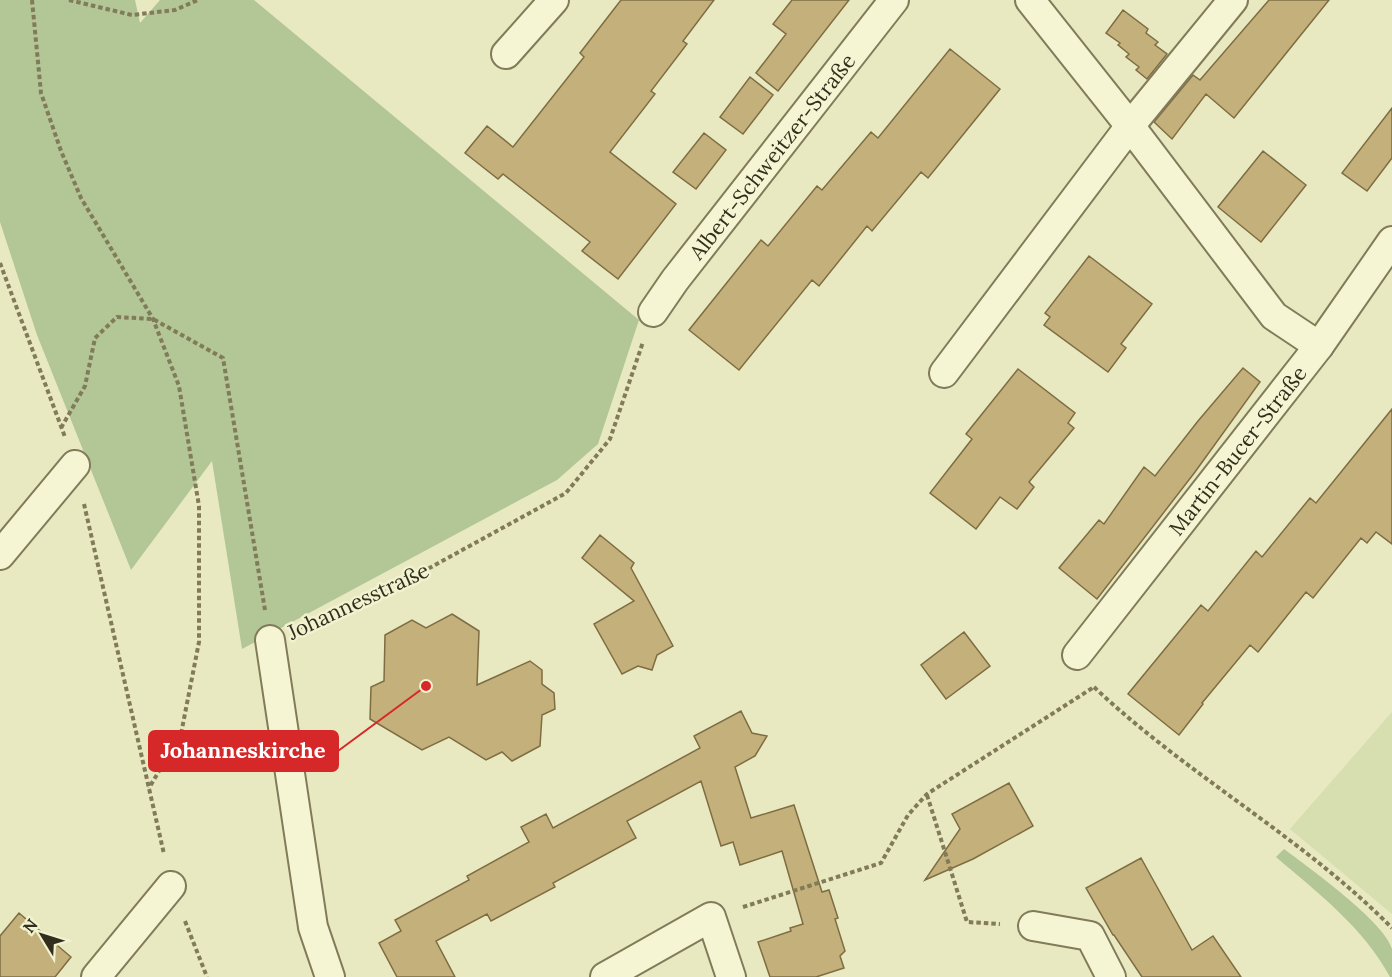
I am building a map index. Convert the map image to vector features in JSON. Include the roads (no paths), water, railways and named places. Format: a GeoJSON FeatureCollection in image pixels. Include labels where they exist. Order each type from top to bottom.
{"type":"FeatureCollection","features":[{"type":"Feature","properties":{"kind":"street"},"geometry":{"type":"LineString","coordinates":[[506,54],[554,0]]}},
{"type":"Feature","properties":{"kind":"street","name":"Albert-Schweitzer-Straße"},"geometry":{"type":"LineString","coordinates":[[652,312],[894,0]]}},
{"type":"Feature","properties":{"kind":"street"},"geometry":{"type":"LineString","coordinates":[[1030,0],[1130,126],[1274,316],[1319,346]]}},
{"type":"Feature","properties":{"kind":"street"},"geometry":{"type":"LineString","coordinates":[[944,373],[1130,126],[1233,0]]}},
{"type":"Feature","properties":{"kind":"street","name":"Martin-Bucer-Straße"},"geometry":{"type":"LineString","coordinates":[[1077,655],[1319,346],[1392,242]]}},
{"type":"Feature","properties":{"kind":"street"},"geometry":{"type":"LineString","coordinates":[[0,555],[75,465]]}},
{"type":"Feature","properties":{"kind":"street","name":"Johannesstraße"},"geometry":{"type":"LineString","coordinates":[[270,640],[313,927],[330,977]]}},
{"type":"Feature","properties":{"kind":"street"},"geometry":{"type":"LineString","coordinates":[[96,977],[171,886]]}},
{"type":"Feature","properties":{"kind":"street"},"geometry":{"type":"LineString","coordinates":[[605,977],[711,917],[731,977]]}},
{"type":"Feature","properties":{"kind":"street"},"geometry":{"type":"LineString","coordinates":[[1033,926],[1090,936],[1111,977]]}},
{"type":"Feature","properties":{"kind":"place","name":"Johanneskirche"},"geometry":{"type":"Point","coordinates":[426,686]}}]}
